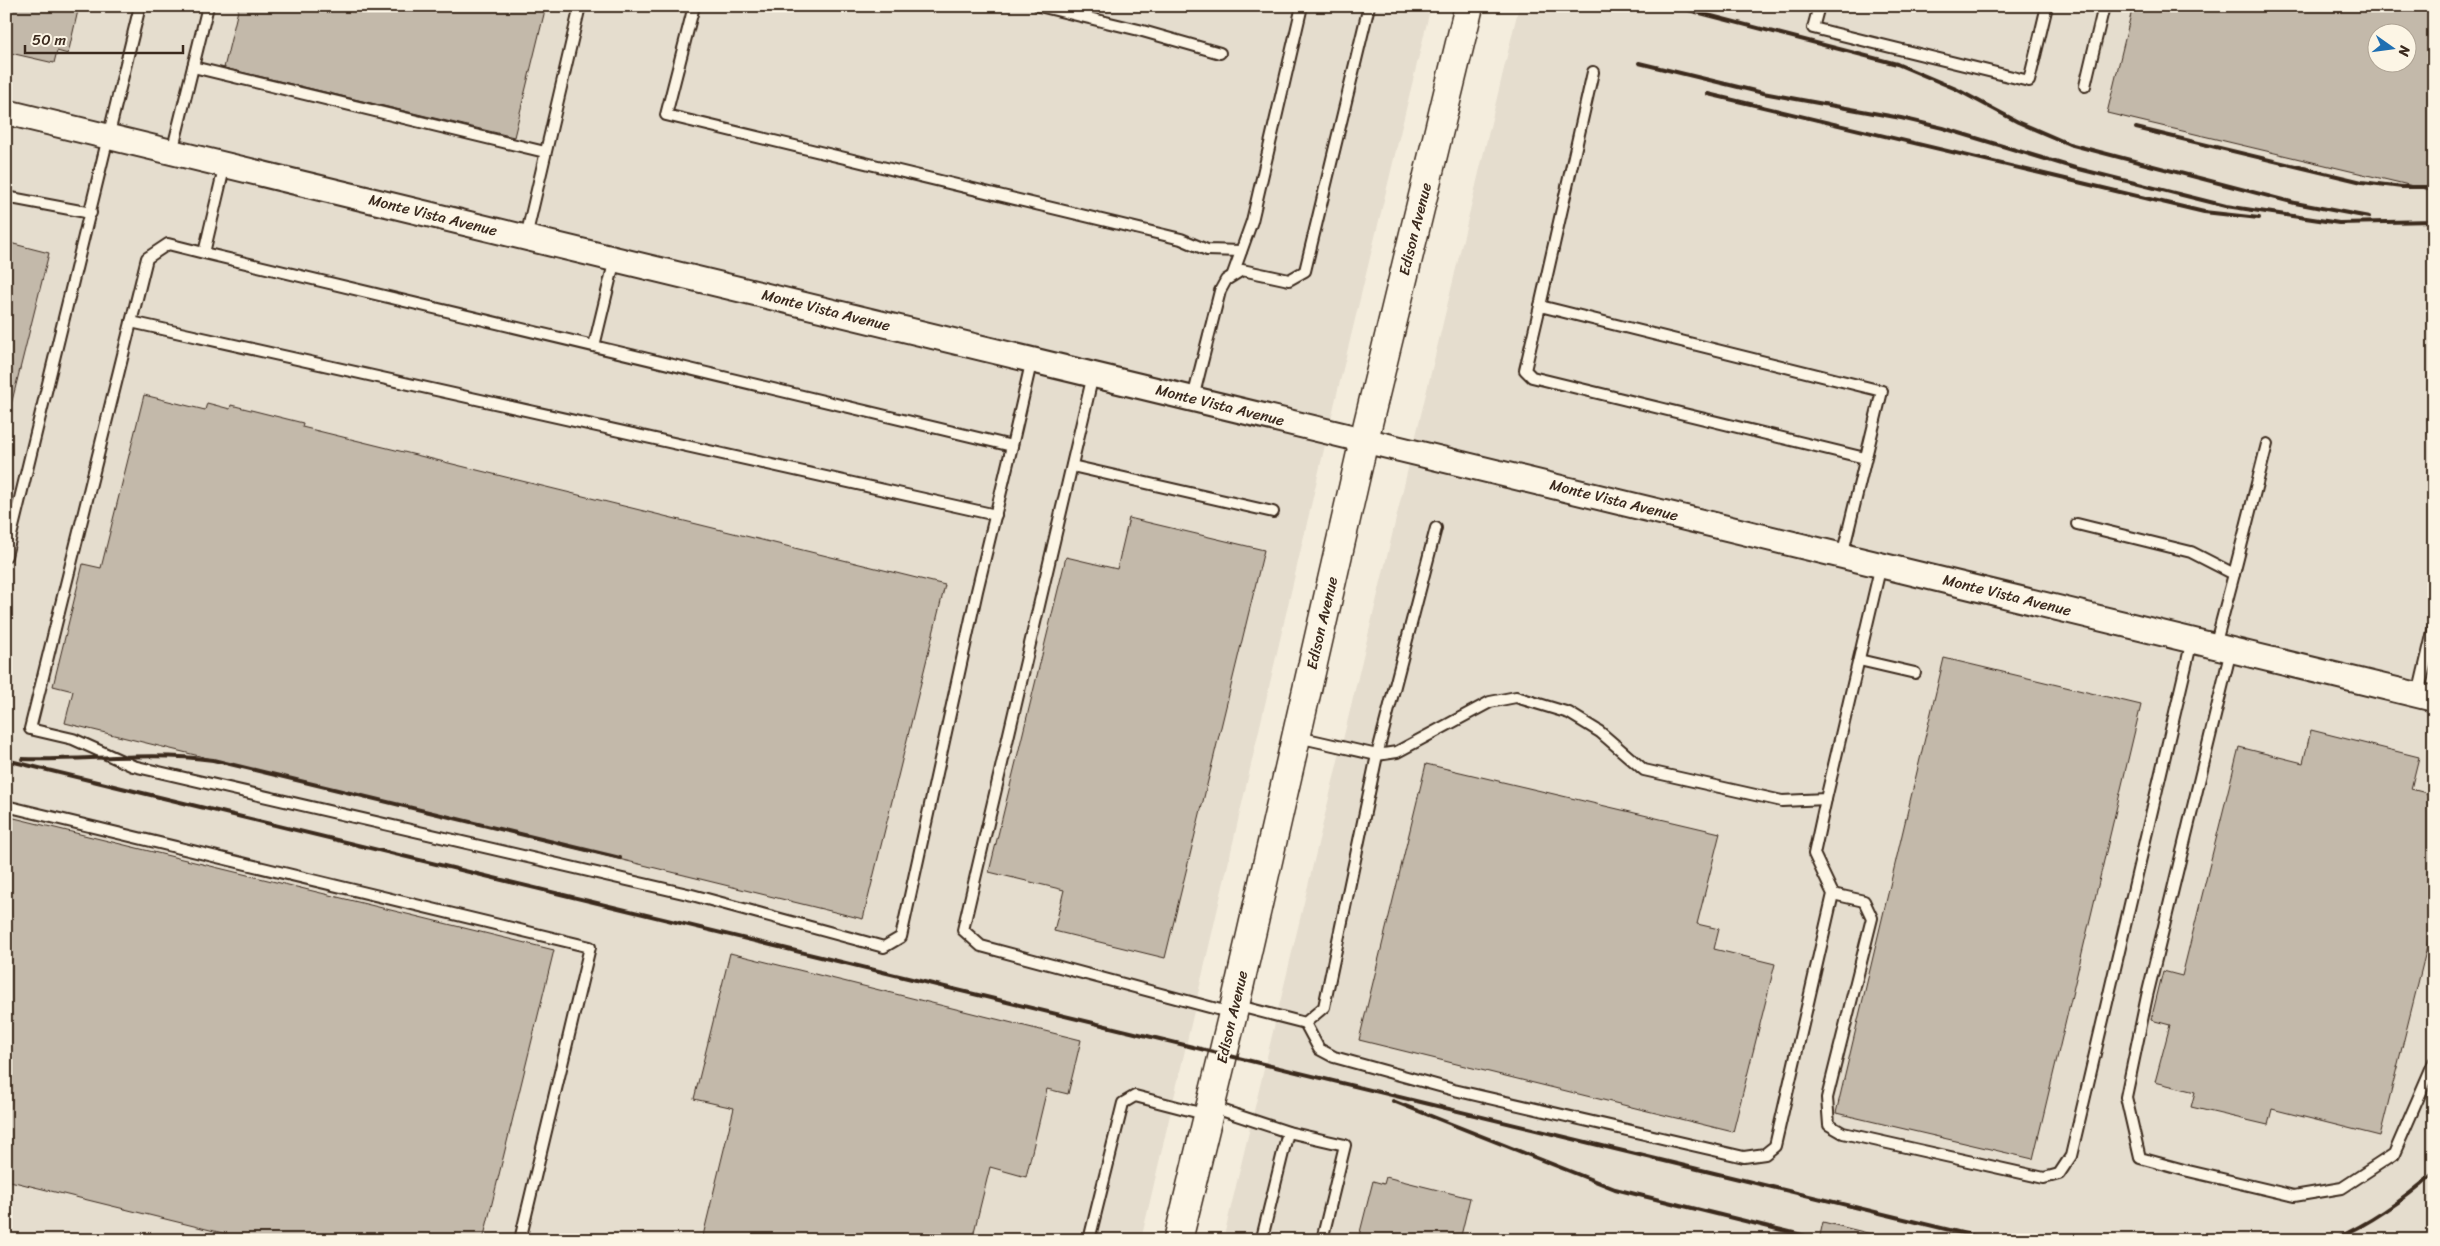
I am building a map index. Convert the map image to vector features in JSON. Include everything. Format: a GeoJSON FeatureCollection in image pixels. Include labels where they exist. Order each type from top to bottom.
{"type":"FeatureCollection","features":[{"type":"Feature","properties":{"kind":"main road","name":"Edison Avenue"},"geometry":{"type":"LineString","coordinates":[[1178,1240],[1234,1009],[1364,440],[1469,6]]}},
{"type":"Feature","properties":{"kind":"street","name":"Monte Vista Avenue"},"geometry":{"type":"LineString","coordinates":[[6,112],[2426,697]]}},
{"type":"Feature","properties":{"kind":"lane"},"geometry":{"type":"LineString","coordinates":[[6,556],[110,137],[140,6]]}},
{"type":"Feature","properties":{"kind":"lane"},"geometry":{"type":"LineString","coordinates":[[172,152],[208,6]]}},
{"type":"Feature","properties":{"kind":"lane"},"geometry":{"type":"LineString","coordinates":[[526,237],[580,6]]}},
{"type":"Feature","properties":{"kind":"lane"},"geometry":{"type":"LineString","coordinates":[[694,6],[666,115],[1180,239],[1206,250],[1241,251]]}},
{"type":"Feature","properties":{"kind":"lane"},"geometry":{"type":"LineString","coordinates":[[1039,6],[1138,30],[1220,53]]}},
{"type":"Feature","properties":{"kind":"lane"},"geometry":{"type":"LineString","coordinates":[[1233,274],[1252,221],[1302,6]]}},
{"type":"Feature","properties":{"kind":"lane"},"geometry":{"type":"LineString","coordinates":[[1193,398],[1220,291],[1226,280],[1242,270],[1288,280],[1305,270],[1369,6]]}},
{"type":"Feature","properties":{"kind":"lane"},"geometry":{"type":"LineString","coordinates":[[1819,6],[1813,28],[2029,81],[2047,6]]}},
{"type":"Feature","properties":{"kind":"lane"},"geometry":{"type":"LineString","coordinates":[[2085,86],[2104,6]]}},
{"type":"Feature","properties":{"kind":"lane"},"geometry":{"type":"LineString","coordinates":[[193,67],[545,152]]}},
{"type":"Feature","properties":{"kind":"lane"},"geometry":{"type":"LineString","coordinates":[[1594,72],[1525,370],[1532,377],[1866,458]]}},
{"type":"Feature","properties":{"kind":"lane"},"geometry":{"type":"LineString","coordinates":[[204,253],[225,164]]}},
{"type":"Feature","properties":{"kind":"lane"},"geometry":{"type":"LineString","coordinates":[[6,197],[91,212]]}},
{"type":"Feature","properties":{"kind":"lane"},"geometry":{"type":"LineString","coordinates":[[1012,446],[168,244],[146,258],[30,729],[72,739],[133,766],[692,895],[884,947],[901,937],[1032,360]]}},
{"type":"Feature","properties":{"kind":"lane"},"geometry":{"type":"LineString","coordinates":[[594,346],[615,259]]}},
{"type":"Feature","properties":{"kind":"lane"},"geometry":{"type":"LineString","coordinates":[[1540,306],[1882,391],[1842,556]]}},
{"type":"Feature","properties":{"kind":"lane"},"geometry":{"type":"LineString","coordinates":[[131,322],[996,515]]}},
{"type":"Feature","properties":{"kind":"lane"},"geometry":{"type":"LineString","coordinates":[[1094,374],[963,930],[981,946],[1234,1009],[1305,1023]]}},
{"type":"Feature","properties":{"kind":"lane"},"geometry":{"type":"LineString","coordinates":[[2267,444],[2234,574],[2223,648],[2126,1097],[2140,1158],[2294,1196],[2342,1188],[2394,1154],[2434,1062]]}},
{"type":"Feature","properties":{"kind":"lane"},"geometry":{"type":"LineString","coordinates":[[1072,466],[1273,512]]}},
{"type":"Feature","properties":{"kind":"lane"},"geometry":{"type":"LineString","coordinates":[[2077,524],[2192,552],[2234,574]]}},
{"type":"Feature","properties":{"kind":"lane"},"geometry":{"type":"LineString","coordinates":[[1305,1023],[1324,1007],[1377,755],[1436,528]]}},
{"type":"Feature","properties":{"kind":"lane"},"geometry":{"type":"LineString","coordinates":[[1305,1023],[1319,1049],[1334,1057],[1454,1090],[1744,1157],[1765,1154],[1775,1146],[1833,894],[1814,854],[1881,565]]}},
{"type":"Feature","properties":{"kind":"lane"},"geometry":{"type":"LineString","coordinates":[[2426,697],[2434,627]]}},
{"type":"Feature","properties":{"kind":"lane"},"geometry":{"type":"LineString","coordinates":[[1833,894],[1864,901],[1872,918],[1827,1098],[1829,1126],[1843,1133],[2044,1178],[2059,1174],[2071,1156],[2192,640]]}},
{"type":"Feature","properties":{"kind":"lane"},"geometry":{"type":"LineString","coordinates":[[1859,660],[1915,673]]}},
{"type":"Feature","properties":{"kind":"lane"},"geometry":{"type":"LineString","coordinates":[[1296,736],[1377,755],[1397,752],[1490,702],[1516,698],[1569,713],[1600,732],[1644,770],[1782,801],[1826,799]]}},
{"type":"Feature","properties":{"kind":"lane"},"geometry":{"type":"LineString","coordinates":[[6,806],[590,947],[520,1240]]}},
{"type":"Feature","properties":{"kind":"lane"},"geometry":{"type":"LineString","coordinates":[[1089,1240],[1123,1103],[1135,1096],[1210,1111],[1345,1145],[1322,1240]]}},
{"type":"Feature","properties":{"kind":"lane"},"geometry":{"type":"LineString","coordinates":[[1264,1239],[1288,1132]]}},
{"type":"Feature","properties":{"kind":"shaded area"},"geometry":{"type":"Polygon","coordinates":[[[6,6],[1431,6],[1335,402],[1141,1240],[6,1240],[6,6]]]}},
{"type":"Feature","properties":{"kind":"shaded area"},"geometry":{"type":"Polygon","coordinates":[[[1519,6],[2434,6],[2434,1240],[1223,1240],[1519,6]]]}},
{"type":"Feature","properties":{"kind":"building"},"geometry":{"type":"Polygon","coordinates":[[[6,6],[79,6],[68,54],[57,51],[54,63],[6,52],[6,6]]]}},
{"type":"Feature","properties":{"kind":"building"},"geometry":{"type":"Polygon","coordinates":[[[239,6],[546,6],[514,137],[224,68],[239,6]]]}},
{"type":"Feature","properties":{"kind":"building"},"geometry":{"type":"Polygon","coordinates":[[[2133,6],[2434,6],[2434,191],[2107,113],[2133,6]]]}},
{"type":"Feature","properties":{"kind":"building"},"geometry":{"type":"Polygon","coordinates":[[[6,242],[49,253],[6,425],[6,242]]]}},
{"type":"Feature","properties":{"kind":"building"},"geometry":{"type":"Polygon","coordinates":[[[144,395],[205,410],[207,403],[230,409],[231,405],[303,423],[302,427],[945,585],[863,919],[65,723],[73,691],[53,686],[83,564],[101,568],[144,395]]]}},
{"type":"Feature","properties":{"kind":"building"},"geometry":{"type":"Polygon","coordinates":[[[1129,518],[1264,550],[1165,958],[1054,931],[1064,890],[989,872],[1066,557],[1117,569],[1129,518]]]}},
{"type":"Feature","properties":{"kind":"building"},"geometry":{"type":"Polygon","coordinates":[[[1944,658],[2141,705],[2033,1159],[1836,1113],[1944,658]]]}},
{"type":"Feature","properties":{"kind":"building"},"geometry":{"type":"Polygon","coordinates":[[[2311,730],[2419,757],[2411,789],[2434,795],[2434,919],[2380,1136],[2272,1109],[2268,1125],[2191,1107],[2195,1092],[2155,1082],[2170,1025],[2151,1020],[2163,971],[2182,976],[2239,747],[2303,763],[2311,730]]]}},
{"type":"Feature","properties":{"kind":"building"},"geometry":{"type":"Polygon","coordinates":[[[1426,764],[1720,833],[1697,924],[1719,929],[1714,949],[1775,964],[1733,1132],[1359,1040],[1426,764]]]}},
{"type":"Feature","properties":{"kind":"building"},"geometry":{"type":"Polygon","coordinates":[[[6,816],[554,950],[483,1240],[251,1240],[6,1180],[6,816]]]}},
{"type":"Feature","properties":{"kind":"building"},"geometry":{"type":"Polygon","coordinates":[[[730,953],[1081,1040],[1068,1094],[1047,1089],[1026,1177],[990,1167],[972,1240],[702,1240],[734,1108],[694,1099],[730,953]]]}},
{"type":"Feature","properties":{"kind":"building"},"geometry":{"type":"Polygon","coordinates":[[[1386,1177],[1470,1198],[1460,1240],[1358,1240],[1373,1181],[1384,1184],[1386,1177]]]}},
{"type":"Feature","properties":{"kind":"building"},"geometry":{"type":"Polygon","coordinates":[[[1823,1222],[1896,1240],[1819,1240],[1823,1222]]]}},
{"type":"Feature","properties":{"kind":"railway"},"geometry":{"type":"LineString","coordinates":[[1673,6],[1897,64],[1956,89],[2018,122],[2069,144],[2295,203],[2369,217]]}},
{"type":"Feature","properties":{"kind":"railway"},"geometry":{"type":"LineString","coordinates":[[1639,63],[1763,93],[1901,118],[1943,128],[2075,168],[2226,206],[2339,223],[2434,221]]}},
{"type":"Feature","properties":{"kind":"railway"},"geometry":{"type":"LineString","coordinates":[[1708,94],[2204,212],[2259,218]]}},
{"type":"Feature","properties":{"kind":"railway"},"geometry":{"type":"LineString","coordinates":[[2136,128],[2362,182],[2402,187],[2434,187]]}},
{"type":"Feature","properties":{"kind":"railway"},"geometry":{"type":"LineString","coordinates":[[22,759],[165,756],[213,760],[620,858]]}},
{"type":"Feature","properties":{"kind":"railway"},"geometry":{"type":"LineString","coordinates":[[6,760],[1991,1240]]}},
{"type":"Feature","properties":{"kind":"railway"},"geometry":{"type":"LineString","coordinates":[[1393,1101],[1615,1189],[1822,1240]]}},
{"type":"Feature","properties":{"kind":"railway"},"geometry":{"type":"LineString","coordinates":[[2333,1240],[2361,1226],[2386,1210],[2434,1173]]}}]}
